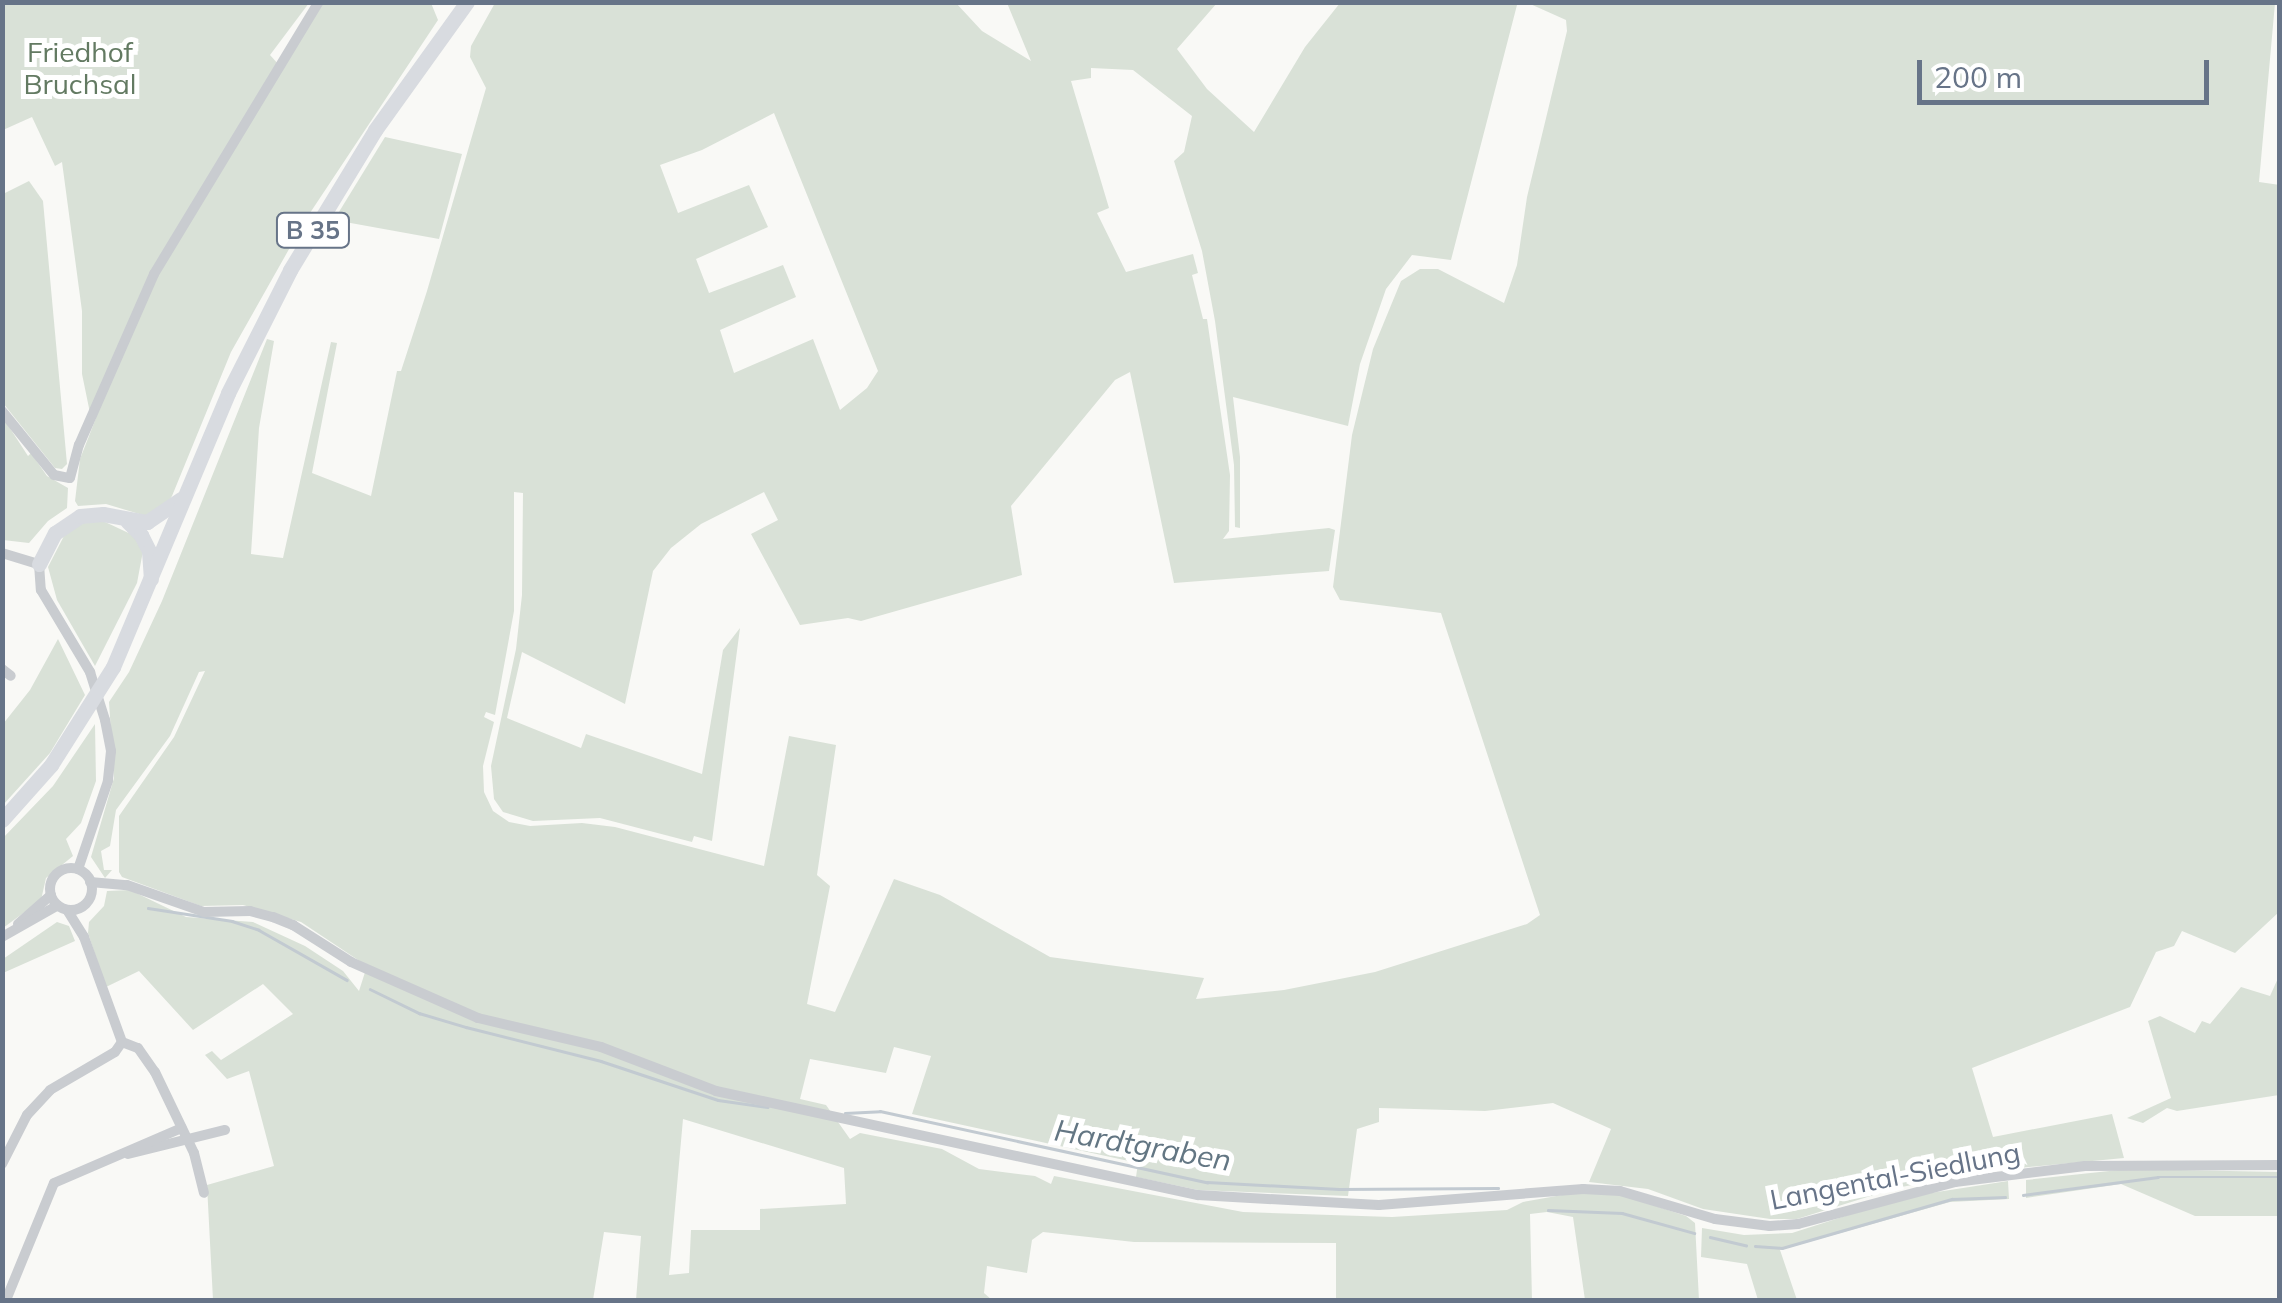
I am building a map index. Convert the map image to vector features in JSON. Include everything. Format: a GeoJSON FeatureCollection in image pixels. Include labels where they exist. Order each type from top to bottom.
{"type":"FeatureCollection","features":[{"type":"Feature","properties":{"kind":"main road","name":"B 35"},"geometry":{"type":"LineString","coordinates":[[2,820],[51,765],[93,703],[131,632],[228,393],[290,270],[376,130],[467,2]]}},
{"type":"Feature","properties":{"kind":"main road"},"geometry":{"type":"LineString","coordinates":[[39,564],[55,532],[80,516],[103,514],[147,522],[186,495]]}},
{"type":"Feature","properties":{"kind":"main road"},"geometry":{"type":"LineString","coordinates":[[127,521],[149,551],[151,582]]}},
{"type":"Feature","properties":{"kind":"street"},"geometry":{"type":"LineString","coordinates":[[2,411],[54,475],[70,478],[79,445],[154,274],[318,2]]}},
{"type":"Feature","properties":{"kind":"street"},"geometry":{"type":"LineString","coordinates":[[2,554],[39,564],[48,606],[90,672],[105,720],[111,751],[108,781],[78,869]]}},
{"type":"Feature","properties":{"kind":"street"},"geometry":{"type":"LineString","coordinates":[[78,869],[90,882],[91,894]]}},
{"type":"Feature","properties":{"kind":"street"},"geometry":{"type":"LineString","coordinates":[[6,936],[51,895],[56,874],[78,869]]}},
{"type":"Feature","properties":{"kind":"street","name":"Langental-Siedlung"},"geometry":{"type":"LineString","coordinates":[[90,882],[127,885],[204,912],[250,910],[273,917],[293,925],[351,962],[478,1018],[601,1048],[716,1091],[1198,1195],[1379,1204],[1583,1189],[1620,1191],[1715,1220],[1770,1226],[1798,1224],[1955,1182],[2084,1166],[2280,1164]]}},
{"type":"Feature","properties":{"kind":"street"},"geometry":{"type":"LineString","coordinates":[[84,937],[84,906],[91,894],[104,886]]}},
{"type":"Feature","properties":{"kind":"street"},"geometry":{"type":"LineString","coordinates":[[51,895],[84,937],[122,1042],[138,1048],[182,1128],[204,1192]]}},
{"type":"Feature","properties":{"kind":"street"},"geometry":{"type":"LineString","coordinates":[[6,936],[63,908],[84,906]]}},
{"type":"Feature","properties":{"kind":"street"},"geometry":{"type":"LineString","coordinates":[[2,1164],[27,1115],[50,1090],[116,1052],[122,1042]]}},
{"type":"Feature","properties":{"kind":"street"},"geometry":{"type":"LineString","coordinates":[[6,1300],[54,1183],[182,1128]]}},
{"type":"Feature","properties":{"kind":"street"},"geometry":{"type":"LineString","coordinates":[[112,1156],[188,1142],[225,1130]]}},
{"type":"Feature","properties":{"kind":"green space","name":"Friedhof Bruchsal"},"geometry":{"type":"Polygon","coordinates":[[[2,3],[309,3],[270,55],[279,65],[323,3],[431,3],[438,20],[306,219],[231,352],[172,496],[164,508],[146,516],[106,504],[78,506],[75,501],[80,459],[96,418],[90,413],[82,374],[82,311],[62,162],[55,166],[32,117],[3,130],[2,3]]]}},
{"type":"Feature","properties":{"kind":"green space"},"geometry":{"type":"Polygon","coordinates":[[[495,3],[956,3],[982,31],[1031,61],[1007,3],[1217,3],[1177,49],[1207,89],[1254,132],[1305,47],[1340,3],[1517,5],[1451,260],[1412,255],[1386,289],[1360,364],[1348,426],[1233,397],[1240,457],[1240,528],[1235,527],[1234,465],[1215,321],[1202,251],[1174,161],[1184,152],[1192,116],[1133,70],[1091,68],[1091,78],[1071,81],[1109,208],[1097,213],[1126,272],[1193,254],[1198,273],[1192,275],[1203,319],[1207,319],[1230,475],[1229,531],[1223,539],[1329,528],[1335,530],[1329,571],[1174,583],[1130,372],[1115,380],[1011,506],[1022,575],[861,621],[848,618],[800,625],[751,534],[778,520],[764,492],[701,524],[671,548],[653,571],[625,704],[522,652],[507,718],[581,748],[586,734],[702,774],[723,650],[740,628],[712,841],[694,836],[692,842],[600,818],[533,821],[503,812],[494,799],[491,766],[516,649],[522,595],[523,493],[514,492],[514,611],[495,715],[486,712],[484,717],[494,722],[483,766],[484,792],[493,811],[509,822],[530,826],[582,823],[615,827],[764,866],[789,736],[836,745],[817,875],[830,886],[807,1004],[835,1012],[894,879],[940,895],[1050,957],[1204,978],[1196,999],[1284,990],[1375,972],[1527,924],[1540,915],[1441,613],[1340,600],[1333,587],[1352,435],[1373,349],[1401,281],[1420,269],[1438,269],[1504,303],[1517,265],[1527,197],[1567,31],[1566,20],[1528,3],[2275,3],[2259,182],[2280,185],[2279,912],[2235,953],[2182,931],[2174,946],[2156,952],[2130,1007],[1972,1068],[1993,1137],[2112,1114],[2124,1158],[1988,1171],[1896,1188],[1797,1219],[1770,1219],[1703,1209],[1648,1189],[1589,1182],[1611,1129],[1553,1103],[1485,1111],[1379,1108],[1379,1122],[1357,1129],[1348,1196],[1198,1190],[1136,1177],[1138,1163],[912,1114],[931,1056],[894,1047],[886,1073],[810,1059],[800,1099],[826,1105],[850,1139],[860,1133],[942,1149],[979,1169],[1035,1176],[1051,1184],[1054,1176],[1243,1212],[1392,1217],[1507,1210],[1523,1202],[1579,1192],[1619,1194],[1686,1216],[1695,1223],[1699,1300],[1585,1300],[1573,1217],[1547,1212],[1530,1214],[1532,1300],[1336,1300],[1336,1243],[1134,1242],[1043,1232],[1032,1240],[1027,1273],[987,1266],[984,1293],[992,1300],[636,1300],[641,1236],[604,1232],[593,1300],[213,1300],[207,1185],[274,1166],[249,1071],[227,1079],[205,1055],[212,1051],[221,1060],[293,1014],[263,984],[193,1030],[139,971],[106,987],[88,933],[89,922],[104,906],[107,891],[130,890],[186,917],[253,922],[305,946],[343,971],[359,991],[367,966],[301,922],[243,905],[201,906],[122,877],[119,872],[119,816],[174,737],[205,671],[199,672],[170,736],[116,810],[110,846],[101,851],[104,870],[112,870],[105,878],[91,857],[114,778],[109,702],[129,672],[162,601],[267,339],[274,341],[259,428],[251,554],[283,558],[331,342],[337,343],[312,473],[371,496],[397,371],[401,371],[427,291],[486,88],[470,57],[471,46],[495,3]],[[774,113],[702,150],[660,165],[678,213],[749,185],[768,227],[696,259],[709,293],[783,265],[796,297],[720,330],[734,373],[813,339],[840,410],[867,388],[878,371],[774,113]],[[683,1119],[669,1275],[689,1273],[691,1230],[760,1230],[760,1209],[846,1204],[844,1168],[683,1119]]]}},
{"type":"Feature","properties":{"kind":"green space"},"geometry":{"type":"Polygon","coordinates":[[[385,137],[462,154],[439,239],[334,220],[385,137]]]}},
{"type":"Feature","properties":{"kind":"green space"},"geometry":{"type":"Polygon","coordinates":[[[29,181],[43,201],[67,464],[62,469],[55,468],[3,403],[3,194],[29,181]]]}},
{"type":"Feature","properties":{"kind":"green space"},"geometry":{"type":"Polygon","coordinates":[[[2,416],[28,456],[31,453],[47,476],[68,488],[67,508],[48,521],[29,543],[3,540],[2,416]]]}},
{"type":"Feature","properties":{"kind":"green space"},"geometry":{"type":"Polygon","coordinates":[[[103,521],[135,536],[143,551],[137,583],[95,666],[57,600],[48,567],[65,534],[84,522],[103,521]]]}},
{"type":"Feature","properties":{"kind":"green space"},"geometry":{"type":"Polygon","coordinates":[[[58,639],[85,695],[50,753],[3,805],[3,724],[30,690],[58,639]]]}},
{"type":"Feature","properties":{"kind":"green space"},"geometry":{"type":"Polygon","coordinates":[[[95,724],[96,781],[81,823],[66,839],[73,856],[46,878],[41,900],[3,928],[2,839],[53,786],[95,724]]]}},
{"type":"Feature","properties":{"kind":"green space"},"geometry":{"type":"Polygon","coordinates":[[[57,922],[69,926],[75,941],[3,973],[3,959],[57,922]]]}},
{"type":"Feature","properties":{"kind":"green space"},"geometry":{"type":"Polygon","coordinates":[[[2279,976],[2279,1095],[2177,1111],[2167,1108],[2143,1123],[2127,1118],[2171,1098],[2148,1021],[2160,1016],[2195,1033],[2202,1021],[2210,1024],[2241,987],[2270,996],[2279,976]]]}},
{"type":"Feature","properties":{"kind":"green space"},"geometry":{"type":"Polygon","coordinates":[[[2128,1169],[2279,1172],[2279,1216],[2195,1216],[2121,1184],[2026,1198],[2026,1180],[2128,1169]]]}},
{"type":"Feature","properties":{"kind":"green space"},"geometry":{"type":"Polygon","coordinates":[[[2008,1181],[2009,1199],[1950,1202],[1780,1250],[1797,1300],[1758,1300],[1747,1264],[1701,1257],[1702,1228],[1744,1235],[1792,1233],[1905,1197],[2008,1181]]]}},
{"type":"Feature","properties":{"kind":"waterway"},"geometry":{"type":"LineString","coordinates":[[148,908],[232,921],[259,930],[347,980]]}},
{"type":"Feature","properties":{"kind":"waterway","name":"Hardtgraben"},"geometry":{"type":"LineString","coordinates":[[370,989],[419,1013],[466,1027],[601,1061],[718,1100],[768,1107]]}},
{"type":"Feature","properties":{"kind":"waterway","name":"Hardtgraben"},"geometry":{"type":"LineString","coordinates":[[845,1113],[880,1111],[1207,1182],[1339,1189],[1498,1188]]}},
{"type":"Feature","properties":{"kind":"waterway","name":"Hardtgraben"},"geometry":{"type":"LineString","coordinates":[[2023,1195],[2158,1177],[2280,1177]]}},
{"type":"Feature","properties":{"kind":"waterway","name":"Hardtgraben"},"geometry":{"type":"LineString","coordinates":[[1755,1246],[1782,1248],[1952,1199],[2005,1197]]}},
{"type":"Feature","properties":{"kind":"waterway","name":"Hardtgraben"},"geometry":{"type":"LineString","coordinates":[[1548,1210],[1622,1213],[1694,1233]]}},
{"type":"Feature","properties":{"kind":"waterway","name":"Hardtgraben"},"geometry":{"type":"LineString","coordinates":[[1710,1237],[1746,1245]]}}]}
